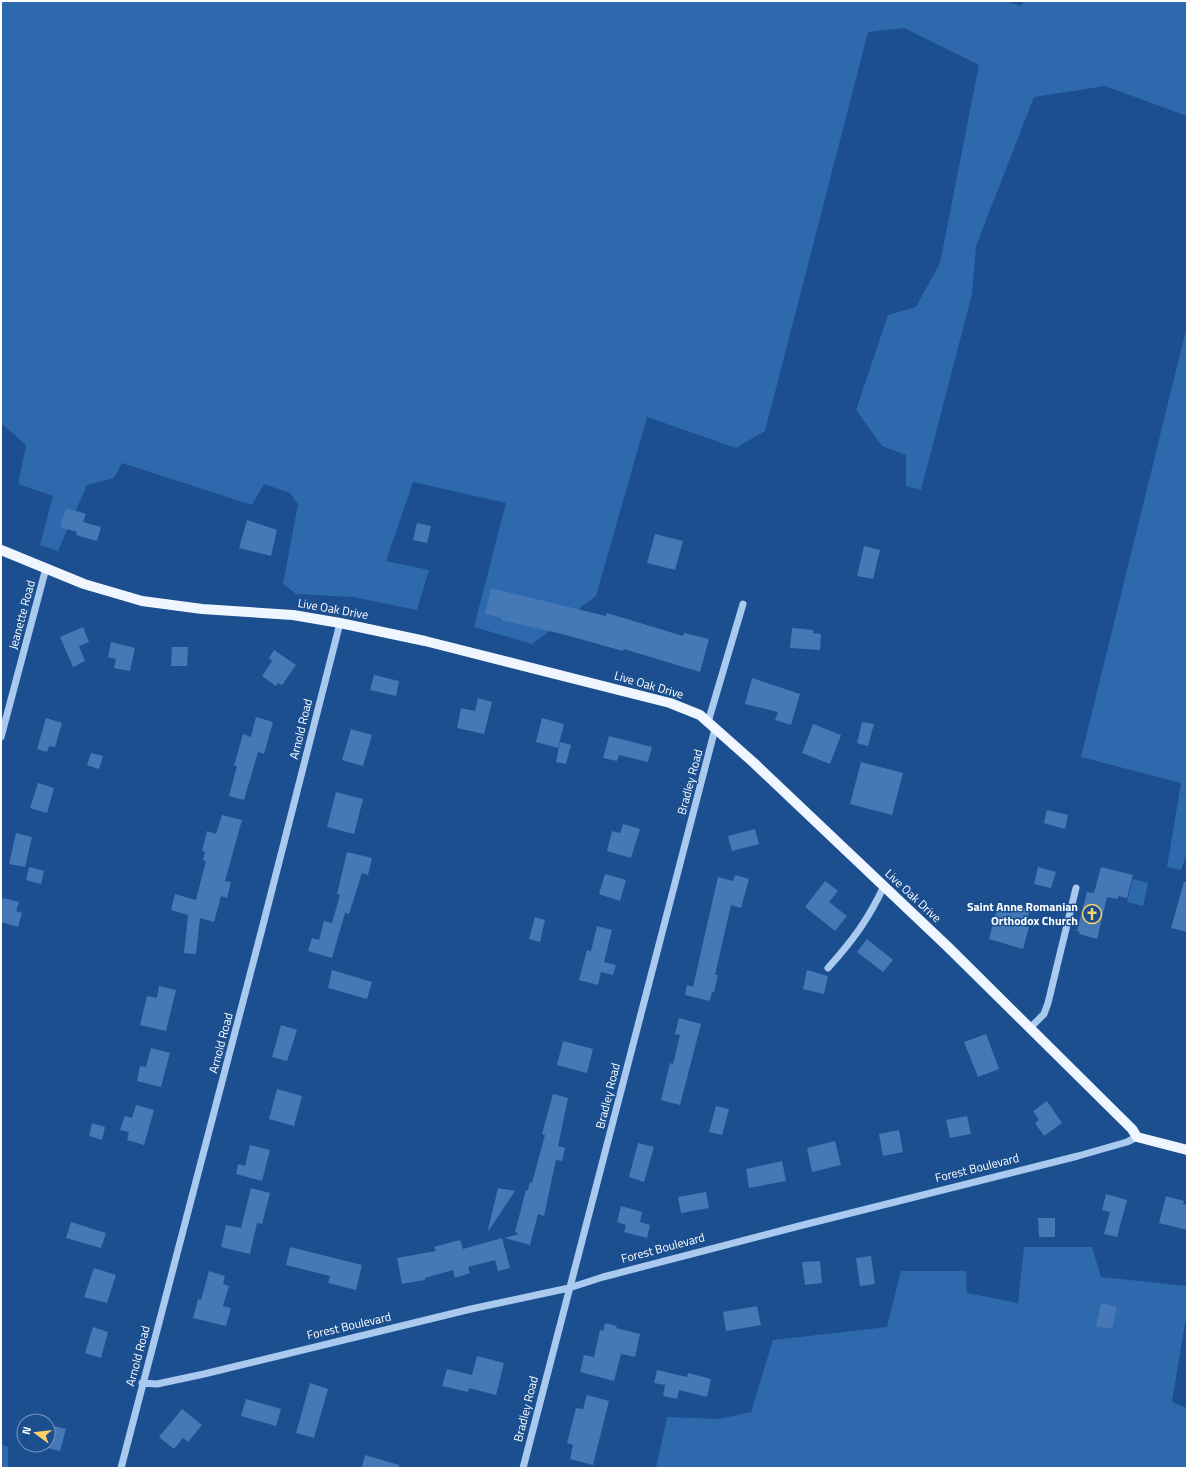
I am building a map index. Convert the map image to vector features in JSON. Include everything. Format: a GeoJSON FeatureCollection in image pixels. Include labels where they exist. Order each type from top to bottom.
{"type":"FeatureCollection","features":[{"type":"Feature","properties":{"kind":"main road","name":"Live Oak Drive"},"geometry":{"type":"LineString","coordinates":[[1,550],[84,584],[142,601],[202,609],[293,615],[340,623],[425,641],[670,703],[700,715],[754,763],[884,886],[1126,1123],[1137,1137]]}},
{"type":"Feature","properties":{"kind":"main road"},"geometry":{"type":"LineString","coordinates":[[1137,1137],[1187,1150]]}},
{"type":"Feature","properties":{"kind":"street","name":"Jeanette Road"},"geometry":{"type":"LineString","coordinates":[[1,737],[46,568]]}},
{"type":"Feature","properties":{"kind":"street","name":"Bradley Road"},"geometry":{"type":"LineString","coordinates":[[523,1468],[568,1288],[588,1224],[711,726],[743,604]]}},
{"type":"Feature","properties":{"kind":"street","name":"Arnold Road"},"geometry":{"type":"LineString","coordinates":[[121,1468],[263,925],[340,623]]}},
{"type":"Feature","properties":{"kind":"street"},"geometry":{"type":"LineString","coordinates":[[828,968],[851,943],[868,919],[884,886]]}},
{"type":"Feature","properties":{"kind":"street"},"geometry":{"type":"LineString","coordinates":[[1030,1028],[1044,1014],[1048,1003],[1076,888]]}},
{"type":"Feature","properties":{"kind":"street","name":"Forest Boulevard"},"geometry":{"type":"LineString","coordinates":[[142,1383],[157,1384],[204,1374],[471,1309],[568,1288],[611,1275],[803,1225],[1078,1156],[1127,1142],[1137,1137]]}},
{"type":"Feature","properties":{"kind":"shaded area"},"geometry":{"type":"Polygon","coordinates":[[[1,1],[1006,1],[1021,6],[1023,1],[1187,1],[1187,116],[1105,86],[1034,97],[976,246],[972,294],[921,490],[906,486],[906,455],[882,446],[856,410],[888,315],[916,307],[940,263],[979,65],[904,28],[868,32],[765,431],[736,448],[647,417],[596,596],[532,644],[474,627],[506,503],[413,482],[386,561],[429,570],[417,610],[353,597],[296,594],[283,584],[298,504],[290,493],[264,484],[252,505],[122,463],[114,478],[87,485],[58,551],[40,545],[53,496],[18,484],[26,445],[1,423],[1,1]]]}},
{"type":"Feature","properties":{"kind":"shaded area"},"geometry":{"type":"Polygon","coordinates":[[[1187,326],[1187,853],[1181,870],[1167,867],[1181,783],[1081,757],[1187,326]]]}},
{"type":"Feature","properties":{"kind":"shaded area"},"geometry":{"type":"Polygon","coordinates":[[[1133,879],[1148,883],[1143,906],[1127,902],[1133,879]]]}},
{"type":"Feature","properties":{"kind":"shaded area"},"geometry":{"type":"Polygon","coordinates":[[[1024,1247],[1092,1247],[1101,1277],[1187,1286],[1187,1312],[1172,1402],[1187,1408],[1187,1468],[656,1468],[667,1417],[719,1419],[751,1412],[773,1340],[887,1327],[901,1271],[966,1271],[967,1293],[1018,1303],[1024,1247]]]}},
{"type":"Feature","properties":{"kind":"shaded area"},"geometry":{"type":"Polygon","coordinates":[[[1,1444],[8,1447],[8,1468],[1,1468],[1,1444]]]}},
{"type":"Feature","properties":{"kind":"building"},"geometry":{"type":"Polygon","coordinates":[[[66,508],[86,514],[83,522],[101,527],[97,541],[76,535],[77,532],[60,527],[66,508]]]}},
{"type":"Feature","properties":{"kind":"building"},"geometry":{"type":"Polygon","coordinates":[[[247,520],[277,530],[271,556],[239,548],[247,520]]]}},
{"type":"Feature","properties":{"kind":"building"},"geometry":{"type":"Polygon","coordinates":[[[417,523],[431,526],[427,543],[413,540],[417,523]]]}},
{"type":"Feature","properties":{"kind":"building"},"geometry":{"type":"Polygon","coordinates":[[[655,534],[683,541],[675,570],[647,563],[655,534]]]}},
{"type":"Feature","properties":{"kind":"building"},"geometry":{"type":"Polygon","coordinates":[[[864,546],[880,550],[873,579],[857,576],[864,546]]]}},
{"type":"Feature","properties":{"kind":"building"},"geometry":{"type":"Polygon","coordinates":[[[491,588],[606,616],[607,613],[683,636],[684,633],[709,639],[700,672],[624,649],[623,651],[562,634],[501,620],[502,618],[485,614],[491,588]]]}},
{"type":"Feature","properties":{"kind":"building"},"geometry":{"type":"Polygon","coordinates":[[[83,627],[89,642],[79,646],[85,661],[73,667],[60,637],[83,627]]]}},
{"type":"Feature","properties":{"kind":"building"},"geometry":{"type":"Polygon","coordinates":[[[792,628],[813,630],[813,633],[821,634],[820,650],[790,648],[792,628]]]}},
{"type":"Feature","properties":{"kind":"building"},"geometry":{"type":"Polygon","coordinates":[[[111,642],[135,648],[130,671],[114,668],[116,659],[108,657],[111,642]]]}},
{"type":"Feature","properties":{"kind":"building"},"geometry":{"type":"Polygon","coordinates":[[[172,647],[188,647],[187,666],[171,666],[172,647]]]}},
{"type":"Feature","properties":{"kind":"building"},"geometry":{"type":"Polygon","coordinates":[[[274,650],[296,665],[282,685],[278,683],[276,686],[262,676],[272,661],[269,658],[274,650]]]}},
{"type":"Feature","properties":{"kind":"building"},"geometry":{"type":"Polygon","coordinates":[[[374,675],[399,681],[396,696],[370,690],[374,675]]]}},
{"type":"Feature","properties":{"kind":"building"},"geometry":{"type":"Polygon","coordinates":[[[752,678],[800,694],[791,725],[775,720],[778,712],[745,704],[752,678]]]}},
{"type":"Feature","properties":{"kind":"building"},"geometry":{"type":"Polygon","coordinates":[[[478,698],[492,702],[484,734],[457,728],[461,708],[475,711],[478,698]]]}},
{"type":"Feature","properties":{"kind":"building"},"geometry":{"type":"Polygon","coordinates":[[[256,717],[273,722],[264,754],[258,752],[244,800],[229,796],[237,766],[234,766],[243,734],[251,737],[256,717]]]}},
{"type":"Feature","properties":{"kind":"building"},"geometry":{"type":"Polygon","coordinates":[[[46,718],[62,723],[55,747],[49,746],[47,752],[37,749],[46,718]]]}},
{"type":"Feature","properties":{"kind":"building"},"geometry":{"type":"Polygon","coordinates":[[[542,718],[564,724],[558,748],[536,742],[542,718]]]}},
{"type":"Feature","properties":{"kind":"building"},"geometry":{"type":"Polygon","coordinates":[[[862,722],[874,724],[868,746],[857,743],[862,722]]]}},
{"type":"Feature","properties":{"kind":"building"},"geometry":{"type":"Polygon","coordinates":[[[813,724],[841,735],[830,764],[802,753],[813,724]]]}},
{"type":"Feature","properties":{"kind":"building"},"geometry":{"type":"Polygon","coordinates":[[[351,729],[372,735],[363,766],[342,760],[351,729]]]}},
{"type":"Feature","properties":{"kind":"building"},"geometry":{"type":"Polygon","coordinates":[[[609,736],[652,747],[648,762],[619,755],[617,761],[603,758],[609,736]]]}},
{"type":"Feature","properties":{"kind":"building"},"geometry":{"type":"Polygon","coordinates":[[[560,742],[571,745],[566,764],[556,762],[560,742]]]}},
{"type":"Feature","properties":{"kind":"building"},"geometry":{"type":"Polygon","coordinates":[[[91,753],[103,756],[99,769],[87,765],[91,753]]]}},
{"type":"Feature","properties":{"kind":"building"},"geometry":{"type":"Polygon","coordinates":[[[861,762],[903,773],[892,815],[850,804],[861,762]]]}},
{"type":"Feature","properties":{"kind":"building"},"geometry":{"type":"Polygon","coordinates":[[[38,783],[54,788],[47,813],[30,808],[38,783]]]}},
{"type":"Feature","properties":{"kind":"building"},"geometry":{"type":"Polygon","coordinates":[[[336,792],[363,799],[354,834],[327,827],[336,792]]]}},
{"type":"Feature","properties":{"kind":"building"},"geometry":{"type":"Polygon","coordinates":[[[1047,810],[1068,815],[1065,829],[1044,823],[1047,810]]]}},
{"type":"Feature","properties":{"kind":"building"},"geometry":{"type":"Polygon","coordinates":[[[222,815],[242,820],[225,881],[231,882],[227,898],[221,896],[214,922],[200,918],[196,954],[184,953],[188,915],[171,910],[175,894],[196,900],[206,861],[203,860],[205,852],[202,851],[207,831],[216,834],[222,815]]]}},
{"type":"Feature","properties":{"kind":"building"},"geometry":{"type":"Polygon","coordinates":[[[623,824],[640,829],[631,858],[607,851],[612,831],[620,833],[623,824]]]}},
{"type":"Feature","properties":{"kind":"building"},"geometry":{"type":"Polygon","coordinates":[[[755,829],[759,844],[732,851],[728,836],[755,829]]]}},
{"type":"Feature","properties":{"kind":"building"},"geometry":{"type":"Polygon","coordinates":[[[16,833],[32,837],[25,867],[9,864],[16,833]]]}},
{"type":"Feature","properties":{"kind":"building"},"geometry":{"type":"Polygon","coordinates":[[[347,852],[372,858],[368,875],[362,873],[349,914],[345,913],[332,958],[308,951],[312,938],[319,940],[324,921],[332,923],[340,895],[337,894],[347,852]]]}},
{"type":"Feature","properties":{"kind":"building"},"geometry":{"type":"Polygon","coordinates":[[[29,867],[44,871],[41,884],[26,880],[29,867]]]}},
{"type":"Feature","properties":{"kind":"building"},"geometry":{"type":"Polygon","coordinates":[[[1038,867],[1056,872],[1051,888],[1034,884],[1038,867]]]}},
{"type":"Feature","properties":{"kind":"building"},"geometry":{"type":"Polygon","coordinates":[[[1101,867],[1133,875],[1127,898],[1118,896],[1118,899],[1107,897],[1097,939],[1079,934],[1080,932],[1077,931],[1087,892],[1094,893],[1101,867]]]}},
{"type":"Feature","properties":{"kind":"building"},"geometry":{"type":"Polygon","coordinates":[[[605,874],[626,880],[620,901],[599,894],[605,874]]]}},
{"type":"Feature","properties":{"kind":"building"},"geometry":{"type":"Polygon","coordinates":[[[735,875],[749,879],[741,908],[731,905],[715,975],[718,975],[714,992],[712,992],[710,1001],[685,995],[687,985],[693,987],[718,877],[733,881],[735,875]]]}},
{"type":"Feature","properties":{"kind":"building"},"geometry":{"type":"Polygon","coordinates":[[[825,881],[838,891],[829,902],[847,916],[835,931],[805,907],[825,881]]]}},
{"type":"Feature","properties":{"kind":"building"},"geometry":{"type":"Polygon","coordinates":[[[1184,882],[1187,882],[1187,932],[1171,928],[1184,882]]]}},
{"type":"Feature","properties":{"kind":"building"},"geometry":{"type":"Polygon","coordinates":[[[3,898],[19,902],[16,911],[22,913],[18,927],[1,922],[1,906],[3,898]]]}},
{"type":"Feature","properties":{"kind":"building"},"geometry":{"type":"Polygon","coordinates":[[[1012,905],[1030,910],[1025,927],[1029,927],[1023,949],[989,939],[997,909],[1010,913],[1012,905]]]}},
{"type":"Feature","properties":{"kind":"building"},"geometry":{"type":"Polygon","coordinates":[[[535,917],[545,920],[540,942],[529,939],[535,917]]]}},
{"type":"Feature","properties":{"kind":"building"},"geometry":{"type":"Polygon","coordinates":[[[597,926],[612,930],[604,962],[616,965],[613,975],[601,972],[598,985],[579,980],[587,950],[591,951],[597,926]]]}},
{"type":"Feature","properties":{"kind":"building"},"geometry":{"type":"Polygon","coordinates":[[[867,939],[893,960],[883,972],[857,952],[867,939]]]}},
{"type":"Feature","properties":{"kind":"building"},"geometry":{"type":"Polygon","coordinates":[[[332,970],[372,982],[367,999],[328,988],[332,970]]]}},
{"type":"Feature","properties":{"kind":"building"},"geometry":{"type":"Polygon","coordinates":[[[807,970],[828,976],[824,994],[803,989],[807,970]]]}},
{"type":"Feature","properties":{"kind":"building"},"geometry":{"type":"Polygon","coordinates":[[[159,986],[176,990],[166,1031],[140,1025],[147,996],[157,998],[159,986]]]}},
{"type":"Feature","properties":{"kind":"building"},"geometry":{"type":"Polygon","coordinates":[[[679,1018],[701,1024],[680,1105],[661,1100],[670,1063],[673,1064],[680,1035],[675,1034],[679,1018]]]}},
{"type":"Feature","properties":{"kind":"building"},"geometry":{"type":"Polygon","coordinates":[[[281,1025],[297,1030],[287,1061],[272,1057],[281,1025]]]}},
{"type":"Feature","properties":{"kind":"building"},"geometry":{"type":"Polygon","coordinates":[[[986,1034],[999,1069],[978,1077],[964,1042],[986,1034]]]}},
{"type":"Feature","properties":{"kind":"building"},"geometry":{"type":"Polygon","coordinates":[[[563,1041],[593,1049],[587,1073],[557,1065],[563,1041]]]}},
{"type":"Feature","properties":{"kind":"building"},"geometry":{"type":"Polygon","coordinates":[[[151,1048],[170,1053],[161,1087],[137,1081],[140,1066],[146,1067],[151,1048]]]}},
{"type":"Feature","properties":{"kind":"building"},"geometry":{"type":"Polygon","coordinates":[[[277,1089],[302,1096],[294,1126],[269,1119],[277,1089]]]}},
{"type":"Feature","properties":{"kind":"building"},"geometry":{"type":"Polygon","coordinates":[[[553,1094],[568,1098],[558,1146],[565,1148],[562,1161],[556,1160],[544,1216],[538,1214],[530,1245],[504,1238],[519,1234],[515,1232],[526,1190],[528,1190],[530,1182],[532,1183],[545,1135],[542,1134],[553,1094]]]}},
{"type":"Feature","properties":{"kind":"building"},"geometry":{"type":"Polygon","coordinates":[[[1047,1101],[1062,1123],[1044,1136],[1035,1123],[1039,1120],[1033,1111],[1047,1101]]]}},
{"type":"Feature","properties":{"kind":"building"},"geometry":{"type":"Polygon","coordinates":[[[136,1105],[154,1110],[144,1145],[127,1140],[129,1132],[120,1130],[125,1116],[132,1118],[136,1105]]]}},
{"type":"Feature","properties":{"kind":"building"},"geometry":{"type":"Polygon","coordinates":[[[716,1106],[729,1109],[722,1135],[709,1132],[716,1106]]]}},
{"type":"Feature","properties":{"kind":"building"},"geometry":{"type":"Polygon","coordinates":[[[967,1116],[971,1134],[950,1138],[946,1120],[967,1116]]]}},
{"type":"Feature","properties":{"kind":"building"},"geometry":{"type":"Polygon","coordinates":[[[92,1123],[105,1127],[102,1140],[89,1136],[92,1123]]]}},
{"type":"Feature","properties":{"kind":"building"},"geometry":{"type":"Polygon","coordinates":[[[899,1130],[903,1152],[883,1156],[879,1134],[899,1130]]]}},
{"type":"Feature","properties":{"kind":"building"},"geometry":{"type":"Polygon","coordinates":[[[835,1141],[841,1165],[812,1172],[807,1148],[835,1141]]]}},
{"type":"Feature","properties":{"kind":"building"},"geometry":{"type":"Polygon","coordinates":[[[638,1143],[654,1147],[644,1182],[629,1177],[638,1143]]]}},
{"type":"Feature","properties":{"kind":"building"},"geometry":{"type":"Polygon","coordinates":[[[250,1145],[270,1150],[262,1181],[236,1174],[238,1164],[245,1166],[250,1145]]]}},
{"type":"Feature","properties":{"kind":"building"},"geometry":{"type":"Polygon","coordinates":[[[782,1161],[786,1181],[749,1188],[746,1169],[782,1161]]]}},
{"type":"Feature","properties":{"kind":"building"},"geometry":{"type":"Polygon","coordinates":[[[251,1188],[270,1193],[262,1224],[257,1223],[250,1254],[221,1247],[226,1225],[241,1228],[251,1188]]]}},
{"type":"Feature","properties":{"kind":"building"},"geometry":{"type":"Polygon","coordinates":[[[498,1188],[515,1191],[488,1230],[498,1188]]]}},
{"type":"Feature","properties":{"kind":"building"},"geometry":{"type":"Polygon","coordinates":[[[706,1192],[709,1208],[681,1213],[678,1197],[706,1192]]]}},
{"type":"Feature","properties":{"kind":"building"},"geometry":{"type":"Polygon","coordinates":[[[1106,1194],[1127,1200],[1117,1237],[1104,1234],[1110,1212],[1102,1210],[1106,1194]]]}},
{"type":"Feature","properties":{"kind":"building"},"geometry":{"type":"Polygon","coordinates":[[[1166,1196],[1184,1201],[1183,1204],[1187,1205],[1187,1230],[1159,1223],[1166,1196]]]}},
{"type":"Feature","properties":{"kind":"building"},"geometry":{"type":"Polygon","coordinates":[[[621,1206],[642,1212],[640,1222],[650,1225],[647,1238],[624,1232],[626,1225],[617,1222],[621,1206]]]}},
{"type":"Feature","properties":{"kind":"building"},"geometry":{"type":"Polygon","coordinates":[[[1038,1218],[1055,1218],[1055,1237],[1039,1237],[1038,1218]]]}},
{"type":"Feature","properties":{"kind":"building"},"geometry":{"type":"Polygon","coordinates":[[[71,1222],[106,1233],[101,1248],[66,1238],[71,1222]]]}},
{"type":"Feature","properties":{"kind":"building"},"geometry":{"type":"Polygon","coordinates":[[[502,1238],[510,1268],[498,1271],[495,1260],[468,1267],[470,1273],[455,1278],[453,1270],[425,1278],[425,1280],[402,1284],[397,1258],[436,1251],[434,1247],[460,1240],[463,1249],[502,1238]]]}},
{"type":"Feature","properties":{"kind":"building"},"geometry":{"type":"Polygon","coordinates":[[[290,1247],[362,1265],[356,1290],[328,1283],[330,1276],[286,1265],[290,1247]]]}},
{"type":"Feature","properties":{"kind":"building"},"geometry":{"type":"Polygon","coordinates":[[[871,1256],[875,1284],[860,1286],[856,1258],[871,1256]]]}},
{"type":"Feature","properties":{"kind":"building"},"geometry":{"type":"Polygon","coordinates":[[[820,1261],[822,1283],[805,1285],[802,1262],[820,1261]]]}},
{"type":"Feature","properties":{"kind":"building"},"geometry":{"type":"Polygon","coordinates":[[[94,1268],[116,1275],[107,1303],[84,1297],[94,1268]]]}},
{"type":"Feature","properties":{"kind":"building"},"geometry":{"type":"Polygon","coordinates":[[[209,1271],[225,1276],[223,1284],[229,1286],[223,1306],[231,1308],[226,1326],[193,1318],[198,1299],[201,1300],[209,1271]]]}},
{"type":"Feature","properties":{"kind":"building"},"geometry":{"type":"Polygon","coordinates":[[[1101,1303],[1117,1307],[1112,1329],[1096,1326],[1101,1303]]]}},
{"type":"Feature","properties":{"kind":"building"},"geometry":{"type":"Polygon","coordinates":[[[757,1306],[761,1325],[726,1331],[723,1312],[757,1306]]]}},
{"type":"Feature","properties":{"kind":"building"},"geometry":{"type":"Polygon","coordinates":[[[605,1323],[617,1326],[616,1328],[640,1334],[635,1357],[621,1354],[614,1381],[580,1372],[584,1355],[594,1357],[600,1330],[603,1331],[605,1323]]]}},
{"type":"Feature","properties":{"kind":"building"},"geometry":{"type":"Polygon","coordinates":[[[93,1327],[108,1332],[101,1358],[85,1353],[93,1327]]]}},
{"type":"Feature","properties":{"kind":"building"},"geometry":{"type":"Polygon","coordinates":[[[477,1356],[504,1363],[496,1395],[469,1388],[468,1392],[442,1386],[447,1369],[472,1375],[477,1356]]]}},
{"type":"Feature","properties":{"kind":"building"},"geometry":{"type":"Polygon","coordinates":[[[657,1370],[687,1377],[688,1373],[711,1379],[707,1397],[679,1390],[677,1399],[663,1396],[665,1385],[654,1383],[657,1370]]]}},
{"type":"Feature","properties":{"kind":"building"},"geometry":{"type":"Polygon","coordinates":[[[310,1383],[328,1389],[314,1438],[296,1433],[310,1383]]]}},
{"type":"Feature","properties":{"kind":"building"},"geometry":{"type":"Polygon","coordinates":[[[587,1395],[609,1401],[593,1465],[570,1459],[573,1445],[567,1443],[576,1408],[583,1409],[587,1395]]]}},
{"type":"Feature","properties":{"kind":"building"},"geometry":{"type":"Polygon","coordinates":[[[246,1399],[281,1409],[276,1426],[241,1416],[246,1399]]]}},
{"type":"Feature","properties":{"kind":"building"},"geometry":{"type":"Polygon","coordinates":[[[182,1409],[202,1425],[188,1442],[183,1438],[174,1449],[159,1437],[182,1409]]]}},
{"type":"Feature","properties":{"kind":"building"},"geometry":{"type":"Polygon","coordinates":[[[56,1426],[66,1429],[60,1451],[56,1450],[56,1426]]]}},
{"type":"Feature","properties":{"kind":"building"},"geometry":{"type":"Polygon","coordinates":[[[365,1455],[399,1465],[399,1468],[362,1467],[365,1455]]]}},
{"type":"Feature","properties":{"kind":"place","name":"Saint Anne Romanian Orthodox Church"},"geometry":{"type":"Point","coordinates":[1092,914]}}]}
